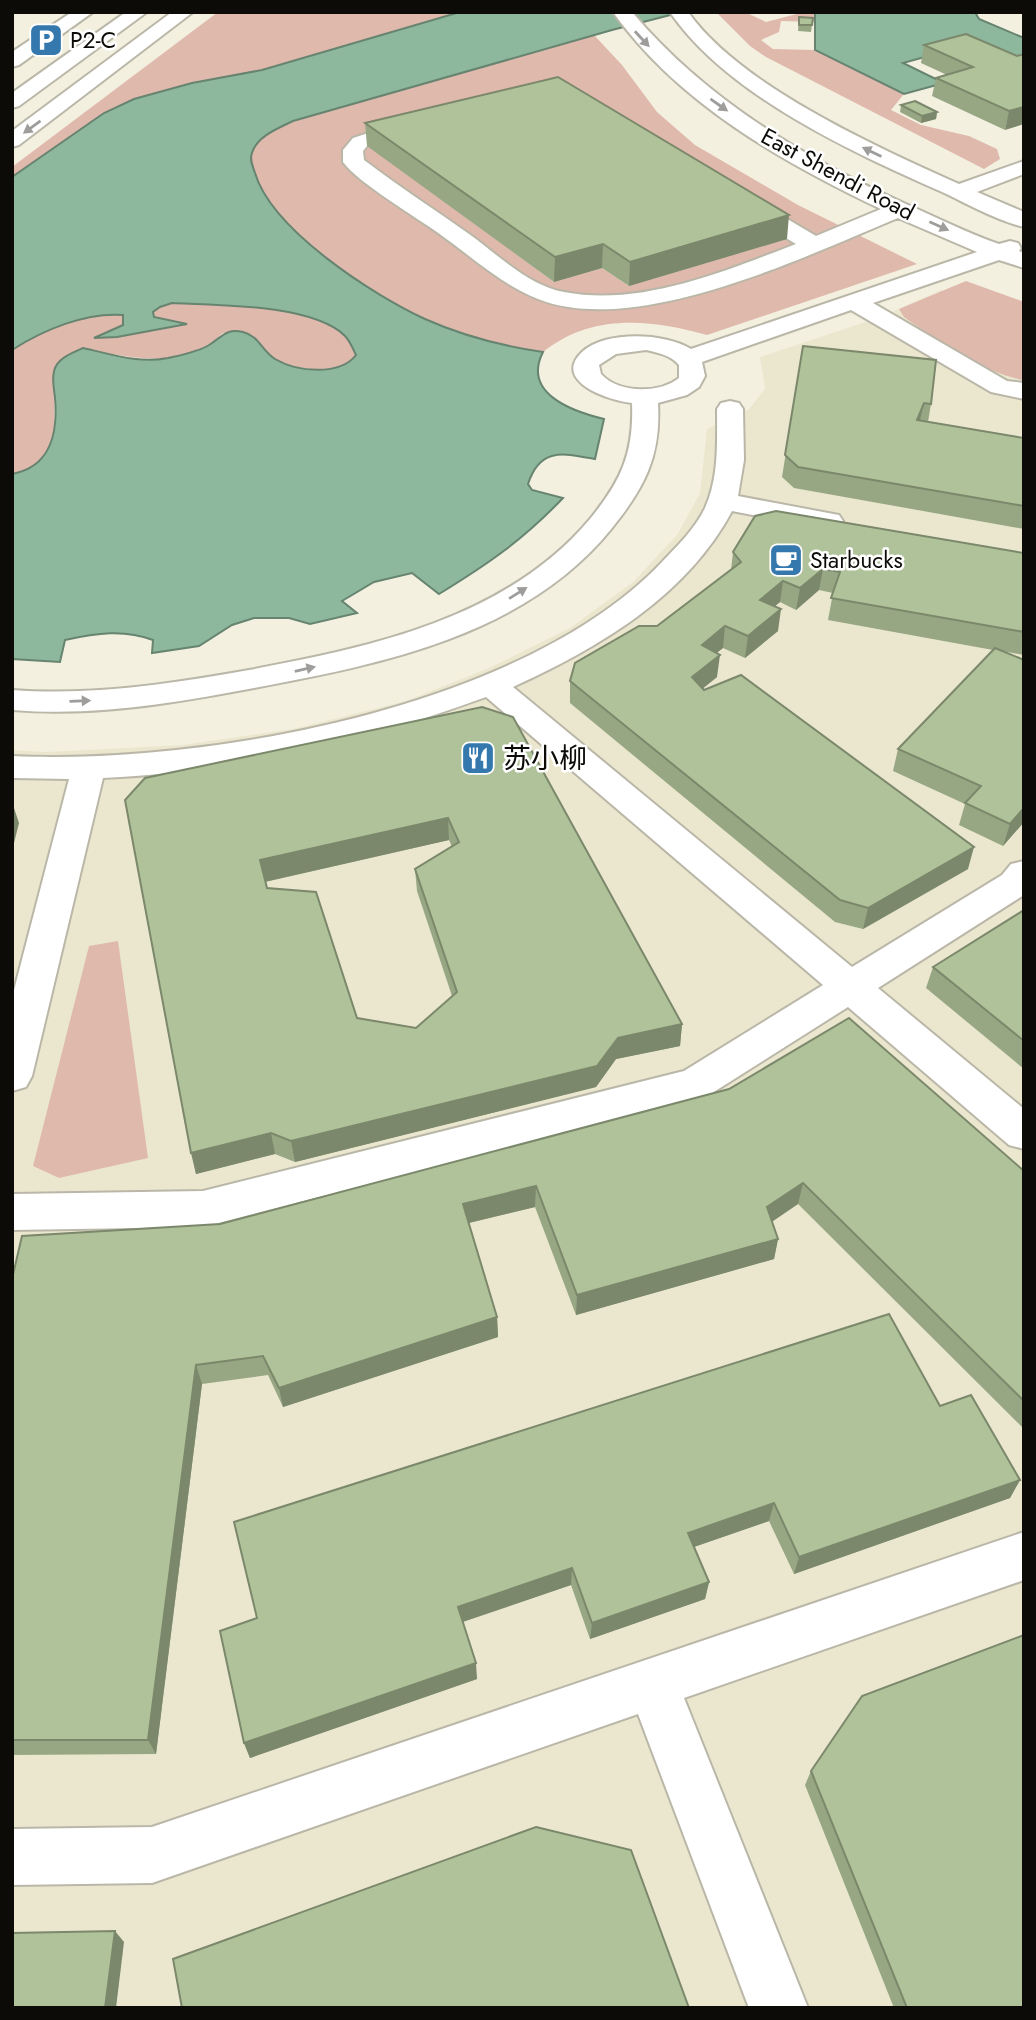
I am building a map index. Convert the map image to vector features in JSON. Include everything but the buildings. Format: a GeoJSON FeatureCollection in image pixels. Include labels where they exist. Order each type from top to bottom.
{"type":"FeatureCollection","features":[{"type":"Feature","properties":{"kind":"street"},"geometry":{"type":"LineString","coordinates":[[12,61],[84,12]]}},
{"type":"Feature","properties":{"kind":"street"},"geometry":{"type":"LineString","coordinates":[[12,102],[21,89],[138,12]]}},
{"type":"Feature","properties":{"kind":"street"},"geometry":{"type":"LineString","coordinates":[[12,141],[184,12]]}},
{"type":"Feature","properties":{"kind":"street","name":"East Shendi Road"},"geometry":{"type":"LineString","coordinates":[[622,12],[636,34],[666,62],[706,96],[772,142],[901,209],[999,253],[1024,261]]}},
{"type":"Feature","properties":{"kind":"street","name":"East Shendi Road"},"geometry":{"type":"LineString","coordinates":[[679,12],[716,54],[785,103],[850,141],[1024,220]]}},
{"type":"Feature","properties":{"kind":"street"},"geometry":{"type":"LineString","coordinates":[[21,89],[72,96]]}},
{"type":"Feature","properties":{"kind":"street"},"geometry":{"type":"LineString","coordinates":[[434,119],[360,142],[353,150],[354,162],[387,188],[532,288],[560,299],[589,303],[627,302],[674,292],[813,244],[901,209]]}},
{"type":"Feature","properties":{"kind":"street"},"geometry":{"type":"LineString","coordinates":[[957,191],[1024,167]]}},
{"type":"Feature","properties":{"kind":"street"},"geometry":{"type":"LineString","coordinates":[[719,187],[813,244]]}},
{"type":"Feature","properties":{"kind":"street"},"geometry":{"type":"LineString","coordinates":[[688,358],[999,253],[1024,242]]}},
{"type":"Feature","properties":{"kind":"street"},"geometry":{"type":"LineString","coordinates":[[854,302],[1000,387],[1024,391]]}},
{"type":"Feature","properties":{"kind":"street"},"geometry":{"type":"LineString","coordinates":[[646,343],[677,351],[688,358],[694,366],[694,375],[689,383],[678,390],[645,397],[609,391],[596,385],[586,367],[591,358],[613,346],[646,343]]}},
{"type":"Feature","properties":{"kind":"street"},"geometry":{"type":"LineString","coordinates":[[12,700],[88,701],[183,691],[296,671],[390,649],[447,630],[492,609],[550,573],[595,535],[628,486],[641,458],[646,439],[645,397]]}},
{"type":"Feature","properties":{"kind":"street"},"geometry":{"type":"LineString","coordinates":[[12,767],[121,766],[207,757],[344,731],[421,710],[490,684],[582,639],[640,600],[671,574],[718,512],[731,466],[730,409]]}},
{"type":"Feature","properties":{"kind":"street"},"geometry":{"type":"LineString","coordinates":[[722,501],[859,527]]}},
{"type":"Feature","properties":{"kind":"street"},"geometry":{"type":"LineString","coordinates":[[490,684],[1024,1133]]}},
{"type":"Feature","properties":{"kind":"street"},"geometry":{"type":"LineString","coordinates":[[12,1076],[89,767]]}},
{"type":"Feature","properties":{"kind":"street"},"geometry":{"type":"LineString","coordinates":[[12,1212],[203,1209],[695,1084],[1016,884],[1024,873]]}},
{"type":"Feature","properties":{"kind":"street"},"geometry":{"type":"LineString","coordinates":[[12,1857],[152,1855],[1024,1556]]}},
{"type":"Feature","properties":{"kind":"street"},"geometry":{"type":"LineString","coordinates":[[652,1683],[779,2008]]}},
{"type":"Feature","properties":{"kind":"shaded area"},"geometry":{"type":"Polygon","coordinates":[[[218,12],[460,12],[262,70],[192,83],[134,99],[104,113],[12,177],[12,167],[218,12]]]}},
{"type":"Feature","properties":{"kind":"shaded area"},"geometry":{"type":"Polygon","coordinates":[[[460,12],[682,12],[293,121],[269,133],[255,147],[251,158],[255,173],[265,195],[303,238],[379,294],[439,325],[483,340],[543,352],[538,366],[539,379],[544,389],[565,405],[604,419],[595,459],[554,455],[539,464],[528,484],[532,490],[563,498],[504,550],[439,594],[412,573],[374,582],[342,601],[357,613],[310,624],[289,618],[254,618],[232,625],[199,646],[152,653],[153,640],[131,634],[99,634],[65,640],[60,662],[12,659],[12,474],[36,464],[49,446],[56,411],[54,373],[61,360],[83,348],[136,359],[157,360],[200,350],[232,331],[248,334],[275,359],[295,367],[329,369],[349,362],[356,355],[345,336],[330,325],[311,318],[263,308],[172,303],[153,312],[154,317],[187,324],[117,337],[94,338],[123,325],[123,315],[94,316],[51,329],[12,350],[12,177],[104,113],[134,99],[192,83],[262,70],[460,12]]]}},
{"type":"Feature","properties":{"kind":"shaded area"},"geometry":{"type":"Polygon","coordinates":[[[716,12],[745,12],[766,22],[804,12],[815,12],[815,22],[781,21],[779,32],[761,40],[773,49],[815,50],[904,94],[891,110],[921,125],[969,136],[997,149],[1000,159],[984,169],[766,57],[750,46],[716,12]]]}},
{"type":"Feature","properties":{"kind":"shaded area"},"geometry":{"type":"Polygon","coordinates":[[[815,12],[975,12],[979,19],[1024,38],[1024,64],[964,46],[903,63],[944,83],[904,94],[815,50],[815,12]]]}},
{"type":"Feature","properties":{"kind":"shaded area"},"geometry":{"type":"Polygon","coordinates":[[[594,35],[622,65],[657,112],[695,145],[798,205],[917,264],[707,335],[664,325],[622,323],[581,331],[562,339],[543,352],[498,343],[439,325],[379,294],[327,258],[281,216],[265,195],[251,156],[263,137],[293,121],[594,35]],[[368,146],[554,282],[602,268],[629,286],[786,239],[368,146]]]}},
{"type":"Feature","properties":{"kind":"shaded area"},"geometry":{"type":"Polygon","coordinates":[[[966,281],[1024,302],[1024,380],[993,371],[961,355],[904,317],[899,309],[966,281]]]}},
{"type":"Feature","properties":{"kind":"shaded area"},"geometry":{"type":"Polygon","coordinates":[[[941,290],[1024,320],[1024,2008],[12,2008],[12,750],[46,752],[182,745],[293,729],[406,701],[489,668],[570,628],[633,582],[677,535],[700,493],[707,429],[749,409],[765,389],[760,357],[883,316],[941,290]]]}},
{"type":"Feature","properties":{"kind":"shaded area"},"geometry":{"type":"Polygon","coordinates":[[[172,303],[263,308],[311,318],[330,325],[345,336],[356,355],[340,366],[307,369],[277,360],[253,336],[223,333],[191,353],[173,357],[138,358],[83,348],[60,361],[54,384],[54,429],[47,453],[40,462],[12,474],[12,350],[51,329],[94,316],[123,315],[124,325],[96,338],[184,325],[154,317],[153,312],[172,303]]]}},
{"type":"Feature","properties":{"kind":"shaded area"},"geometry":{"type":"Polygon","coordinates":[[[118,941],[148,1158],[59,1178],[33,1166],[89,946],[118,941]]]}},
{"type":"Feature","properties":{"kind":"place","name":"P2-C"},"geometry":{"type":"Point","coordinates":[46,40]}},
{"type":"Feature","properties":{"kind":"place","name":"Starbucks"},"geometry":{"type":"Point","coordinates":[786,560]}},
{"type":"Feature","properties":{"kind":"place","name":"苏小柳"},"geometry":{"type":"Point","coordinates":[478,758]}}]}
